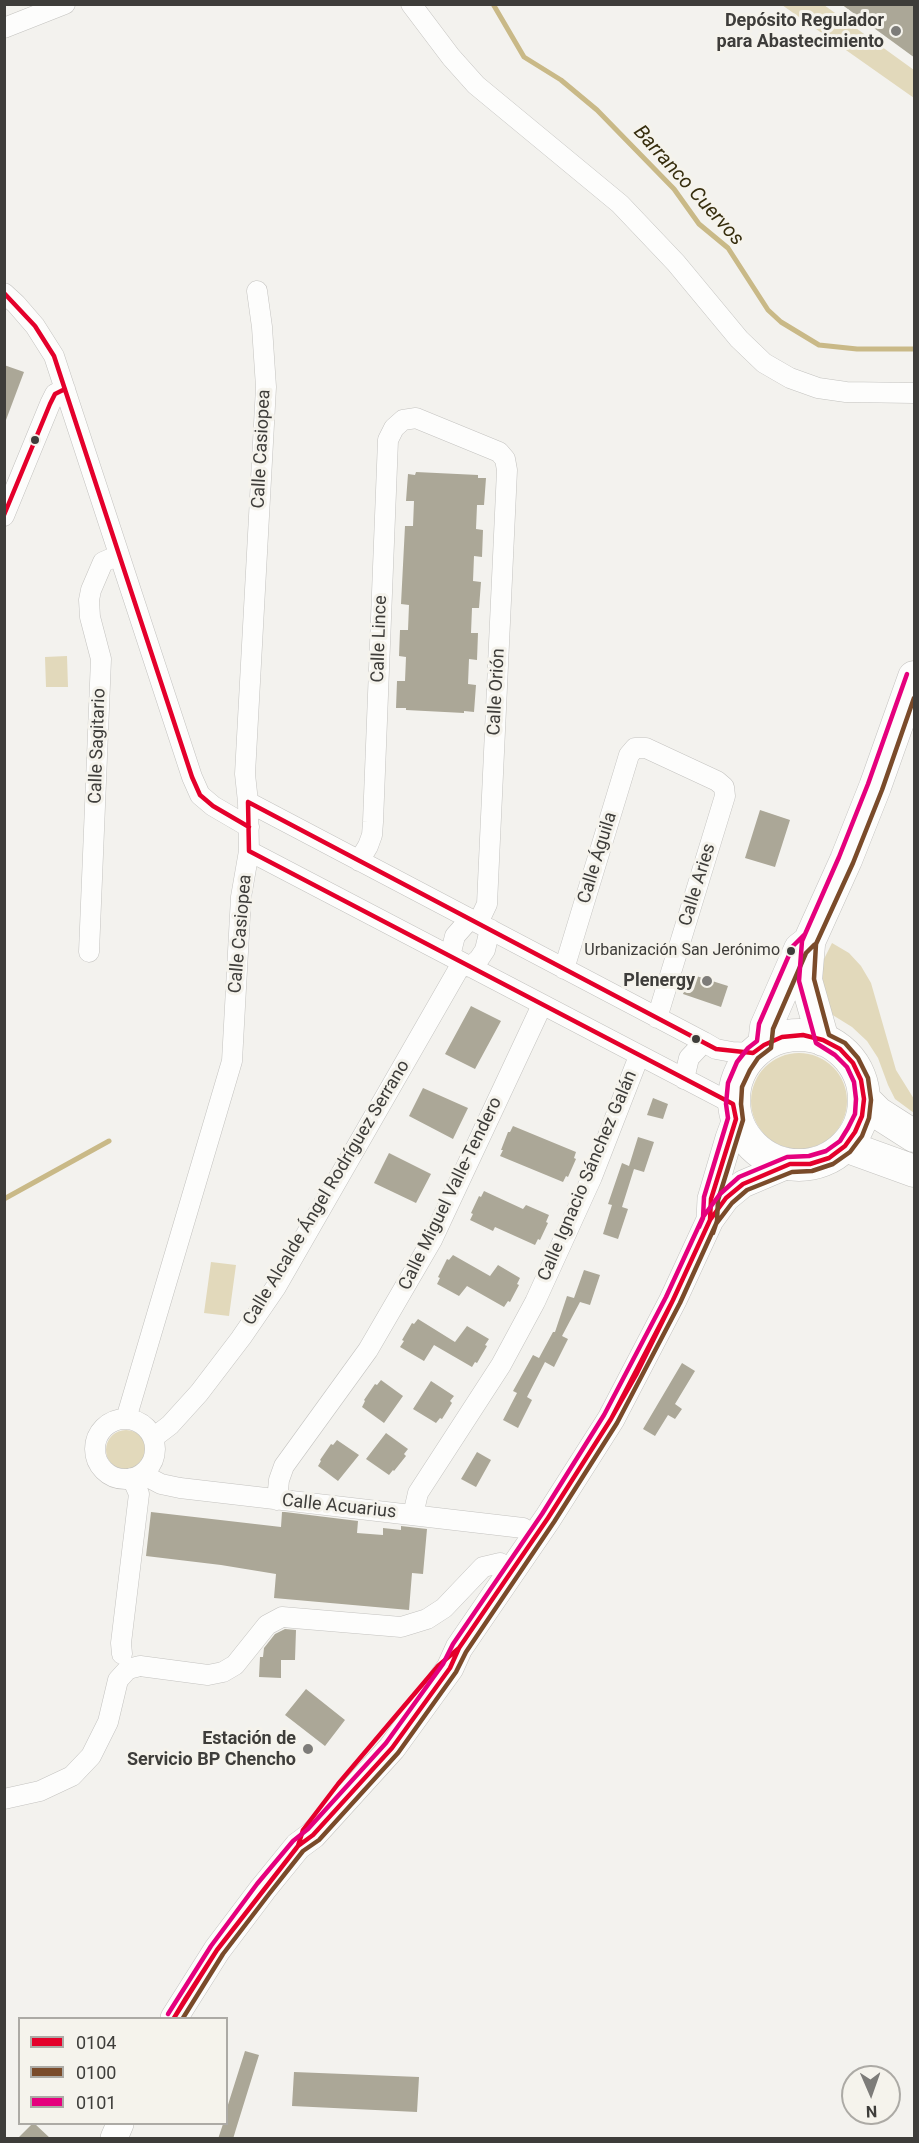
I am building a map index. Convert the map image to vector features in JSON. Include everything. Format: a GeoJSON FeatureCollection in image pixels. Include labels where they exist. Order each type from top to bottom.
{"type":"FeatureCollection","features":[{"type":"Feature","properties":{"kind":"main road"},"geometry":{"type":"LineString","coordinates":[[823,1040],[806,980],[809,942],[846,860],[915,677]]}},
{"type":"Feature","properties":{"kind":"main road"},"geometry":{"type":"LineString","coordinates":[[758,1049],[782,1037],[803,1035],[823,1040],[840,1049],[853,1063],[861,1080],[864,1100],[862,1116],[845,1146],[829,1158],[810,1164],[789,1164],[772,1160],[756,1149],[744,1136],[735,1112],[735,1085],[743,1066],[758,1049],[800,949],[809,942]]}},
{"type":"Feature","properties":{"kind":"main road"},"geometry":{"type":"LineString","coordinates":[[864,1100],[878,1113],[915,1136]]}},
{"type":"Feature","properties":{"kind":"main road"},"geometry":{"type":"LineString","coordinates":[[845,1146],[915,1172]]}},
{"type":"Feature","properties":{"kind":"street"},"geometry":{"type":"LineString","coordinates":[[4,28],[65,4]]}},
{"type":"Feature","properties":{"kind":"street"},"geometry":{"type":"LineString","coordinates":[[411,4],[451,57],[476,85],[620,204],[676,263],[739,339],[764,363],[790,378],[818,388],[846,392],[915,393]]}},
{"type":"Feature","properties":{"kind":"street","name":"Calle Casiopea"},"geometry":{"type":"LineString","coordinates":[[126,1419],[232,1061],[241,897],[249,851],[245,774],[266,387],[257,291]]}},
{"type":"Feature","properties":{"kind":"street"},"geometry":{"type":"LineString","coordinates":[[4,293],[35,327],[54,356],[192,777],[200,795],[213,806],[249,826]]}},
{"type":"Feature","properties":{"kind":"street"},"geometry":{"type":"LineString","coordinates":[[4,516],[50,404],[55,394],[65,389]]}},
{"type":"Feature","properties":{"kind":"street","name":"Calle Lince"},"geometry":{"type":"LineString","coordinates":[[359,861],[368,846],[372,829],[388,440],[394,428],[403,420],[416,418],[499,452],[506,459]]}},
{"type":"Feature","properties":{"kind":"street","name":"Calle Orión"},"geometry":{"type":"LineString","coordinates":[[460,962],[479,959],[485,950],[479,924],[487,903],[506,459]]}},
{"type":"Feature","properties":{"kind":"street","name":"Calle Sagitario"},"geometry":{"type":"LineString","coordinates":[[89,952],[101,659],[90,617],[89,600],[103,562],[119,555]]}},
{"type":"Feature","properties":{"kind":"street","name":"Calle Aries"},"geometry":{"type":"LineString","coordinates":[[635,748],[646,748],[717,780],[724,787],[726,796],[657,1017]]}},
{"type":"Feature","properties":{"kind":"street","name":"Calle Águila"},"geometry":{"type":"LineString","coordinates":[[564,969],[629,755],[635,748]]}},
{"type":"Feature","properties":{"kind":"street"},"geometry":{"type":"LineString","coordinates":[[248,802],[716,1049],[732,1052],[758,1049]]}},
{"type":"Feature","properties":{"kind":"street"},"geometry":{"type":"LineString","coordinates":[[249,851],[684,1079],[735,1112],[711,1199],[710,1220]]}},
{"type":"Feature","properties":{"kind":"street"},"geometry":{"type":"LineString","coordinates":[[460,962],[454,936],[479,924]]}},
{"type":"Feature","properties":{"kind":"street","name":"Calle Alcalde Ángel Rodríguez Serrano"},"geometry":{"type":"LineString","coordinates":[[153,1438],[170,1425],[199,1392],[241,1338],[276,1287],[460,962]]}},
{"type":"Feature","properties":{"kind":"street","name":"Calle Miguel Valle-Tendero"},"geometry":{"type":"LineString","coordinates":[[278,1500],[279,1480],[284,1466],[368,1350],[432,1240],[542,1005]]}},
{"type":"Feature","properties":{"kind":"street"},"geometry":{"type":"LineString","coordinates":[[684,1079],[689,1058],[704,1042]]}},
{"type":"Feature","properties":{"kind":"street","name":"Calle Ignacio Sánchez Galán"},"geometry":{"type":"LineString","coordinates":[[413,1515],[418,1493],[501,1365],[535,1302],[592,1177],[639,1056]]}},
{"type":"Feature","properties":{"kind":"street"},"geometry":{"type":"LineString","coordinates":[[175,2017],[218,1950],[298,1846],[303,1830],[338,1784],[438,1666],[459,1648],[536,1536],[585,1462],[626,1392],[673,1300],[710,1220],[726,1198],[743,1184],[789,1164]]}},
{"type":"Feature","properties":{"kind":"street"},"geometry":{"type":"LineString","coordinates":[[126,1419],[142,1424],[153,1438],[156,1448],[154,1458],[149,1467],[137,1476],[122,1479],[113,1476],[98,1462],[96,1442],[107,1425],[116,1421],[126,1419]]}},
{"type":"Feature","properties":{"kind":"street"},"geometry":{"type":"LineString","coordinates":[[122,1654],[121,1643],[140,1494],[137,1476]]}},
{"type":"Feature","properties":{"kind":"street","name":"Calle Acuarius"},"geometry":{"type":"LineString","coordinates":[[137,1476],[180,1488],[523,1528],[536,1536]]}},
{"type":"Feature","properties":{"kind":"street"},"geometry":{"type":"LineString","coordinates":[[4,1799],[40,1791],[72,1776],[91,1756],[108,1722],[118,1680],[128,1669],[140,1666],[208,1675],[223,1672],[235,1665],[267,1625],[282,1617],[401,1627],[427,1620],[444,1608],[483,1567],[500,1563],[512,1570]]}},
{"type":"Feature","properties":{"kind":"street"},"geometry":{"type":"LineString","coordinates":[[114,2139],[120,2125]]}},
{"type":"Feature","properties":{"kind":"shaded area"},"geometry":{"type":"Polygon","coordinates":[[[782,5],[824,5],[914,70],[914,98],[782,5]]]}},
{"type":"Feature","properties":{"kind":"shaded area"},"geometry":{"type":"Polygon","coordinates":[[[67,656],[68,687],[46,687],[45,657],[67,656]]]}},
{"type":"Feature","properties":{"kind":"shaded area"},"geometry":{"type":"Polygon","coordinates":[[[832,943],[849,953],[861,966],[871,983],[896,1070],[914,1099],[914,1113],[895,1099],[878,1058],[867,1041],[852,1027],[831,1014],[820,984],[822,963],[832,943]]]}},
{"type":"Feature","properties":{"kind":"shaded area"},"geometry":{"type":"Polygon","coordinates":[[[799,1053],[818,1056],[833,1067],[844,1082],[847,1101],[844,1120],[833,1135],[818,1146],[799,1149],[780,1146],[765,1135],[754,1120],[751,1101],[754,1082],[765,1067],[780,1056],[799,1053]]]}},
{"type":"Feature","properties":{"kind":"shaded area"},"geometry":{"type":"Polygon","coordinates":[[[211,1262],[236,1265],[229,1316],[204,1313],[211,1262]]]}},
{"type":"Feature","properties":{"kind":"shaded area"},"geometry":{"type":"Polygon","coordinates":[[[126,1430],[140,1436],[146,1450],[140,1464],[126,1470],[112,1464],[106,1450],[112,1436],[126,1430]]]}},
{"type":"Feature","properties":{"kind":"building","name":"Depósito Regulador para Abastecimiento"},"geometry":{"type":"Polygon","coordinates":[[[841,4],[915,4],[915,58],[841,4]]]}},
{"type":"Feature","properties":{"kind":"building"},"geometry":{"type":"Polygon","coordinates":[[[4,365],[24,372],[6,420],[4,419],[4,365]]]}},
{"type":"Feature","properties":{"kind":"building"},"geometry":{"type":"Polygon","coordinates":[[[416,472],[478,475],[478,478],[486,478],[484,505],[477,505],[476,529],[483,530],[482,557],[474,556],[473,581],[481,582],[479,608],[472,608],[471,633],[478,633],[477,660],[469,659],[468,684],[476,685],[474,712],[396,708],[397,681],[405,681],[406,657],[399,656],[400,630],[408,630],[409,605],[401,604],[405,526],[413,526],[414,501],[406,501],[408,474],[415,475],[416,472]]]}},
{"type":"Feature","properties":{"kind":"building"},"geometry":{"type":"Polygon","coordinates":[[[760,810],[790,820],[775,867],[745,858],[760,810]]]}},
{"type":"Feature","properties":{"kind":"building"},"geometry":{"type":"Polygon","coordinates":[[[690,974],[728,986],[721,1007],[683,994],[690,974]]]}},
{"type":"Feature","properties":{"kind":"building"},"geometry":{"type":"Polygon","coordinates":[[[471,1006],[501,1021],[475,1069],[445,1054],[471,1006]]]}},
{"type":"Feature","properties":{"kind":"building"},"geometry":{"type":"Polygon","coordinates":[[[423,1088],[468,1108],[453,1139],[409,1116],[423,1088]]]}},
{"type":"Feature","properties":{"kind":"building"},"geometry":{"type":"Polygon","coordinates":[[[653,1098],[668,1104],[663,1119],[647,1115],[653,1098]]]}},
{"type":"Feature","properties":{"kind":"building"},"geometry":{"type":"Polygon","coordinates":[[[513,1126],[576,1152],[574,1158],[576,1159],[568,1177],[566,1176],[563,1182],[500,1156],[508,1132],[513,1126]]]}},
{"type":"Feature","properties":{"kind":"building"},"geometry":{"type":"Polygon","coordinates":[[[638,1137],[654,1142],[644,1172],[634,1169],[622,1207],[628,1209],[618,1239],[603,1234],[612,1205],[608,1204],[622,1163],[629,1166],[638,1137]]]}},
{"type":"Feature","properties":{"kind":"building"},"geometry":{"type":"Polygon","coordinates":[[[389,1153],[431,1174],[416,1203],[374,1183],[389,1153]]]}},
{"type":"Feature","properties":{"kind":"building"},"geometry":{"type":"Polygon","coordinates":[[[484,1191],[523,1209],[526,1205],[549,1215],[540,1240],[538,1239],[535,1245],[495,1227],[493,1231],[470,1220],[479,1196],[481,1197],[484,1191]]]}},
{"type":"Feature","properties":{"kind":"building"},"geometry":{"type":"Polygon","coordinates":[[[453,1255],[490,1276],[498,1265],[520,1278],[510,1302],[508,1301],[504,1307],[467,1286],[459,1296],[437,1284],[447,1259],[449,1260],[453,1255]]]}},
{"type":"Feature","properties":{"kind":"building"},"geometry":{"type":"Polygon","coordinates":[[[584,1270],[600,1275],[590,1305],[580,1302],[562,1336],[568,1339],[554,1367],[545,1362],[527,1397],[532,1400],[518,1428],[503,1420],[517,1393],[513,1391],[533,1355],[539,1358],[555,1332],[567,1296],[574,1298],[584,1270]]]}},
{"type":"Feature","properties":{"kind":"building"},"geometry":{"type":"Polygon","coordinates":[[[418,1319],[455,1342],[467,1326],[489,1339],[485,1345],[487,1346],[472,1367],[434,1345],[424,1361],[400,1347],[412,1323],[414,1324],[418,1319]]]}},
{"type":"Feature","properties":{"kind":"building"},"geometry":{"type":"Polygon","coordinates":[[[682,1363],[695,1371],[675,1404],[682,1409],[675,1419],[668,1415],[655,1436],[643,1429],[682,1363]]]}},
{"type":"Feature","properties":{"kind":"building"},"geometry":{"type":"Polygon","coordinates":[[[381,1380],[403,1396],[384,1423],[362,1407],[375,1384],[377,1385],[381,1380]]]}},
{"type":"Feature","properties":{"kind":"building"},"geometry":{"type":"Polygon","coordinates":[[[431,1381],[454,1396],[442,1419],[440,1418],[436,1423],[413,1409],[431,1381]]]}},
{"type":"Feature","properties":{"kind":"building"},"geometry":{"type":"Polygon","coordinates":[[[386,1433],[408,1449],[404,1454],[406,1456],[389,1475],[366,1459],[386,1433]]]}},
{"type":"Feature","properties":{"kind":"building"},"geometry":{"type":"Polygon","coordinates":[[[337,1440],[359,1455],[338,1481],[318,1466],[331,1444],[333,1445],[337,1440]]]}},
{"type":"Feature","properties":{"kind":"building"},"geometry":{"type":"Polygon","coordinates":[[[477,1452],[491,1460],[476,1487],[461,1479],[477,1452]]]}},
{"type":"Feature","properties":{"kind":"building"},"geometry":{"type":"Polygon","coordinates":[[[151,1512],[281,1527],[282,1512],[285,1512],[358,1521],[357,1533],[383,1535],[383,1528],[401,1530],[401,1526],[427,1529],[423,1574],[412,1573],[409,1610],[274,1598],[276,1574],[146,1556],[151,1512]]]}},
{"type":"Feature","properties":{"kind":"building"},"geometry":{"type":"Polygon","coordinates":[[[285,1629],[296,1630],[295,1660],[281,1660],[281,1678],[259,1677],[260,1657],[263,1657],[264,1648],[275,1634],[285,1629]]]}},
{"type":"Feature","properties":{"kind":"building"},"geometry":{"type":"Polygon","coordinates":[[[306,1689],[345,1720],[325,1746],[285,1715],[306,1689]]]}},
{"type":"Feature","properties":{"kind":"building"},"geometry":{"type":"Polygon","coordinates":[[[245,2051],[259,2055],[233,2139],[218,2139],[223,2125],[228,2125],[228,2105],[245,2051]]]}},
{"type":"Feature","properties":{"kind":"building"},"geometry":{"type":"Polygon","coordinates":[[[294,2072],[419,2077],[417,2112],[292,2106],[294,2072]]]}},
{"type":"Feature","properties":{"kind":"building"},"geometry":{"type":"Polygon","coordinates":[[[31,2125],[36,2125],[51,2139],[17,2139],[31,2125]]]}},
{"type":"Feature","properties":{"kind":"waterway","name":"Barranco Cuervos"},"geometry":{"type":"LineString","coordinates":[[493,4],[524,57],[561,80],[597,110],[674,189],[699,224],[728,248],[768,310],[781,322],[819,345],[857,349],[914,349]]}},
{"type":"Feature","properties":{"kind":"waterway"},"geometry":{"type":"LineString","coordinates":[[4,1199],[109,1141]]}},
{"type":"Feature","properties":{"kind":"transit line","name":"0104"},"geometry":{"type":"LineString","coordinates":[[4,293],[35,326],[54,356],[192,777],[200,795],[213,806],[249,827]]}},
{"type":"Feature","properties":{"kind":"transit line","name":"0104"},"geometry":{"type":"LineString","coordinates":[[4,515],[50,404],[55,394],[65,389]]}},
{"type":"Feature","properties":{"kind":"transit line","name":"0101"},"geometry":{"type":"LineString","coordinates":[[168,2014],[211,1946],[257,1884],[293,1841],[308,1829],[386,1743],[443,1664],[453,1644],[542,1514],[604,1415],[666,1297],[703,1217],[720,1194],[739,1177],[787,1157],[809,1156],[826,1151],[840,1141],[848,1128],[855,1114],[854,1082],[847,1067],[835,1055],[816,1043],[799,981],[802,941],[868,784],[907,674]]}},
{"type":"Feature","properties":{"kind":"transit line","name":"0100"},"geometry":{"type":"LineString","coordinates":[[184,2017],[223,1954],[269,1894],[303,1851],[319,1840],[398,1753],[456,1672],[466,1652],[554,1522],[617,1423],[680,1303],[716,1224],[732,1203],[747,1190],[792,1172],[812,1171],[833,1164],[850,1152],[862,1136],[869,1118],[871,1100],[868,1078],[858,1058],[845,1043],[829,1035],[814,979],[816,944],[853,863],[882,790],[914,698]]}},
{"type":"Feature","properties":{"kind":"transit line","name":"0104"},"geometry":{"type":"LineString","coordinates":[[248,802],[716,1049],[753,1053],[782,1037],[803,1035],[823,1040],[840,1049],[853,1063],[861,1080],[864,1099],[862,1116],[855,1132],[845,1146],[829,1158],[810,1164],[790,1164],[743,1184],[726,1198],[710,1220],[711,1199],[736,1119],[733,1104],[249,851],[248,802]]}},
{"type":"Feature","properties":{"kind":"transit line","name":"0101"},"geometry":{"type":"LineString","coordinates":[[699,1227],[703,1218],[704,1197],[728,1118],[726,1104],[728,1083],[737,1062],[757,1041],[759,1024],[793,946],[804,935]]}},
{"type":"Feature","properties":{"kind":"transit line","name":"0100"},"geometry":{"type":"LineString","coordinates":[[713,1233],[717,1221],[718,1200],[743,1120],[742,1087],[758,1058],[771,1048],[773,1029],[806,953],[814,945]]}},
{"type":"Feature","properties":{"kind":"transit line","name":"0104"},"geometry":{"type":"LineString","coordinates":[[673,1300],[710,1220]]}},
{"type":"Feature","properties":{"kind":"transit line","name":"0104"},"geometry":{"type":"LineString","coordinates":[[673,1300],[710,1220]]}},
{"type":"Feature","properties":{"kind":"transit line","name":"0104"},"geometry":{"type":"LineString","coordinates":[[611,1419],[673,1300]]}},
{"type":"Feature","properties":{"kind":"transit line","name":"0104"},"geometry":{"type":"LineString","coordinates":[[611,1419],[636,1375],[673,1300]]}},
{"type":"Feature","properties":{"kind":"transit line","name":"0104"},"geometry":{"type":"LineString","coordinates":[[548,1518],[611,1419]]}},
{"type":"Feature","properties":{"kind":"transit line","name":"0104"},"geometry":{"type":"LineString","coordinates":[[548,1518],[611,1419]]}},
{"type":"Feature","properties":{"kind":"transit line","name":"0104"},"geometry":{"type":"LineString","coordinates":[[459,1648],[548,1518]]}},
{"type":"Feature","properties":{"kind":"transit line","name":"0104"},"geometry":{"type":"LineString","coordinates":[[459,1648],[548,1518]]}},
{"type":"Feature","properties":{"kind":"transit line","name":"0104"},"geometry":{"type":"LineString","coordinates":[[298,1846],[303,1830],[338,1784],[438,1666],[459,1648]]}},
{"type":"Feature","properties":{"kind":"transit line","name":"0104"},"geometry":{"type":"LineString","coordinates":[[298,1846],[313,1835],[392,1748],[450,1668],[459,1648]]}},
{"type":"Feature","properties":{"kind":"transit line","name":"0104"},"geometry":{"type":"LineString","coordinates":[[217,1950],[298,1846]]}},
{"type":"Feature","properties":{"kind":"transit line","name":"0104"},"geometry":{"type":"LineString","coordinates":[[217,1950],[298,1846]]}},
{"type":"Feature","properties":{"kind":"transit line","name":"0104"},"geometry":{"type":"LineString","coordinates":[[175,2017],[217,1950]]}},
{"type":"Feature","properties":{"kind":"transit line","name":"0104"},"geometry":{"type":"LineString","coordinates":[[175,2017],[217,1950]]}},
{"type":"Feature","properties":{"kind":"place","name":"Depósito Regulador para Abastecimiento"},"geometry":{"type":"Point","coordinates":[896,31]}},
{"type":"Feature","properties":{"kind":"place","name":"Urbanización San Jerónimo"},"geometry":{"type":"Point","coordinates":[791,951]}},
{"type":"Feature","properties":{"kind":"place","name":"Plenergy"},"geometry":{"type":"Point","coordinates":[707,981]}},
{"type":"Feature","properties":{"kind":"place","name":"Estación de Servicio BP Chencho"},"geometry":{"type":"Point","coordinates":[308,1749]}}]}
